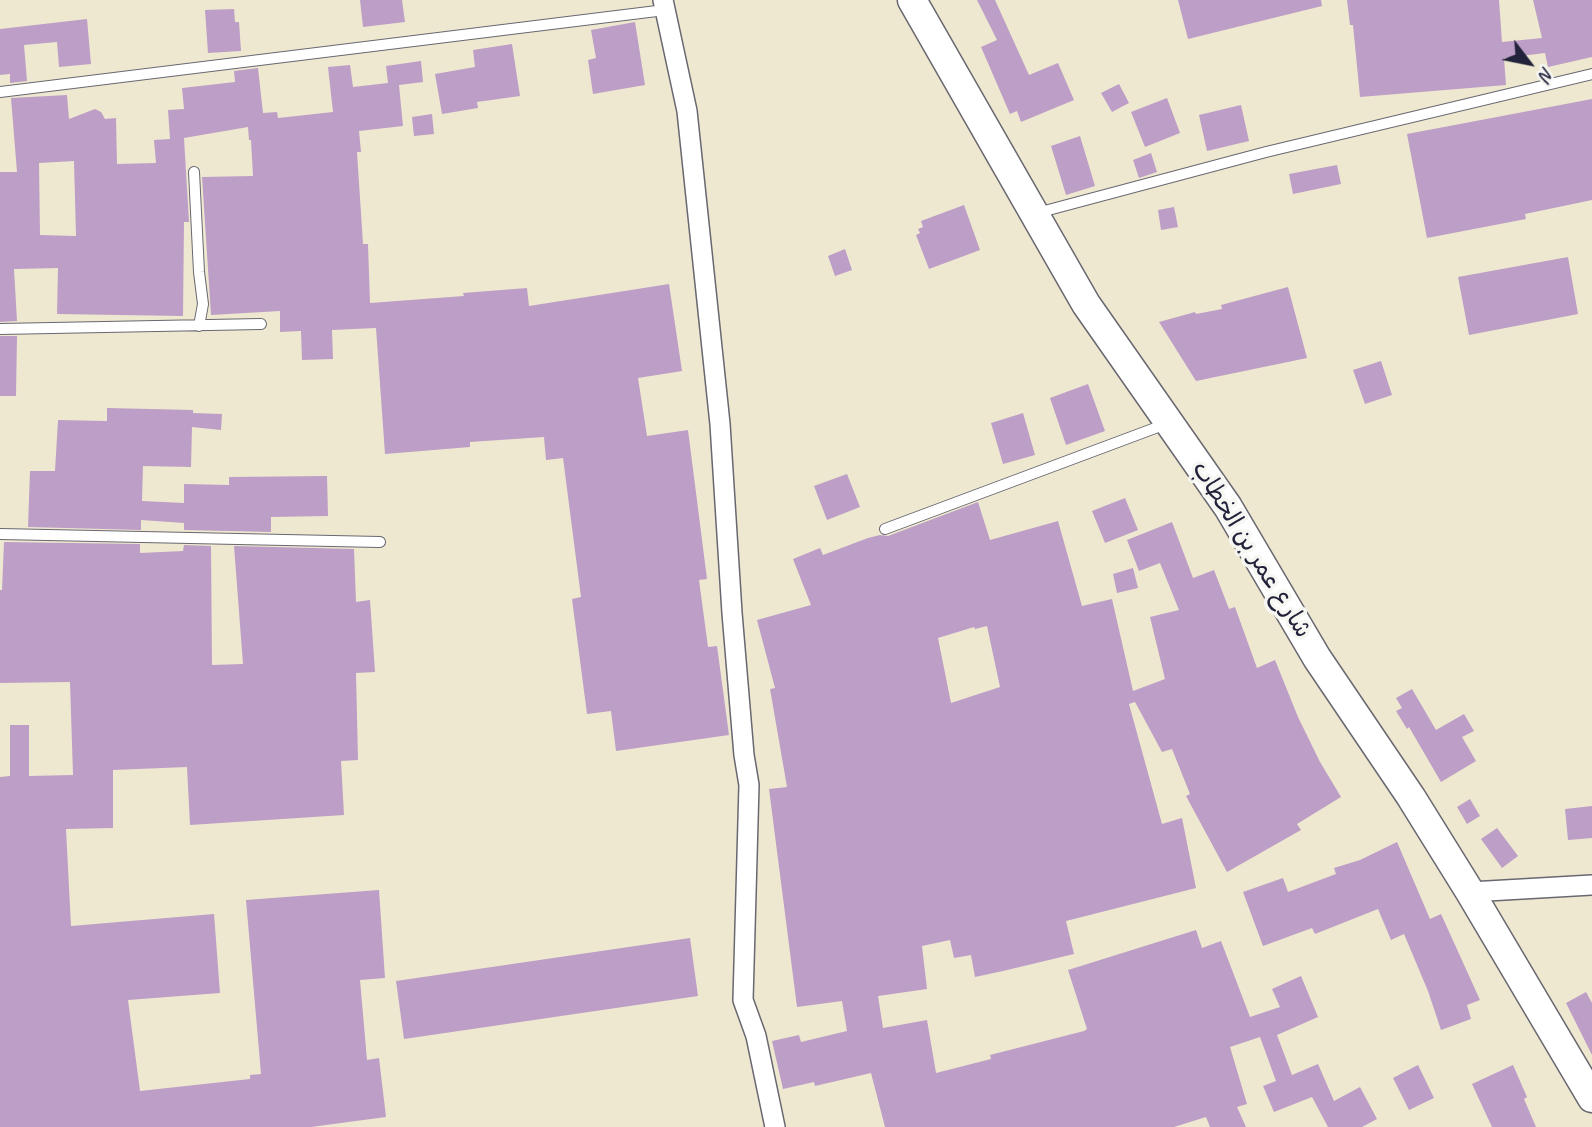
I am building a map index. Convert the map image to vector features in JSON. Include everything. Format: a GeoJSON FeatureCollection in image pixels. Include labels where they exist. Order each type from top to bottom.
{"type":"FeatureCollection","features":[{"type":"Feature","properties":{"kind":"main road","name":"شارع عمر بن الخطاب"},"geometry":{"type":"LineString","coordinates":[[912,0],[1086,304],[1228,507],[1317,658],[1411,797],[1470,892],[1592,1098]]}},
{"type":"Feature","properties":{"kind":"street"},"geometry":{"type":"LineString","coordinates":[[664,5],[687,111],[690,138],[720,424],[732,613],[749,785],[743,1000],[756,1037],[775,1127]]}},
{"type":"Feature","properties":{"kind":"street"},"geometry":{"type":"LineString","coordinates":[[1470,892],[1592,886]]}},
{"type":"Feature","properties":{"kind":"lane"},"geometry":{"type":"LineString","coordinates":[[0,92],[664,5]]}},
{"type":"Feature","properties":{"kind":"lane"},"geometry":{"type":"LineString","coordinates":[[1036,213],[1266,152],[1592,74]]}},
{"type":"Feature","properties":{"kind":"lane"},"geometry":{"type":"LineString","coordinates":[[194,172],[203,304],[199,326]]}},
{"type":"Feature","properties":{"kind":"lane"},"geometry":{"type":"LineString","coordinates":[[0,329],[261,324]]}},
{"type":"Feature","properties":{"kind":"lane"},"geometry":{"type":"LineString","coordinates":[[885,529],[1170,422]]}},
{"type":"Feature","properties":{"kind":"lane"},"geometry":{"type":"LineString","coordinates":[[0,534],[380,542]]}},
{"type":"Feature","properties":{"kind":"building"},"geometry":{"type":"Polygon","coordinates":[[[360,0],[402,0],[405,22],[363,27],[360,0]]]}},
{"type":"Feature","properties":{"kind":"building"},"geometry":{"type":"Polygon","coordinates":[[[977,0],[995,0],[1029,75],[1058,63],[1074,100],[1021,122],[1017,111],[1010,114],[981,47],[997,40],[977,0]]]}},
{"type":"Feature","properties":{"kind":"building"},"geometry":{"type":"Polygon","coordinates":[[[1178,0],[1321,0],[1322,6],[1188,39],[1178,0]]]}},
{"type":"Feature","properties":{"kind":"building"},"geometry":{"type":"Polygon","coordinates":[[[1347,0],[1499,0],[1502,42],[1542,38],[1533,0],[1592,0],[1592,57],[1548,67],[1545,53],[1504,58],[1506,85],[1360,97],[1353,25],[1350,25],[1347,0]]]}},
{"type":"Feature","properties":{"kind":"building"},"geometry":{"type":"Polygon","coordinates":[[[234,9],[235,22],[239,22],[241,51],[208,53],[205,10],[234,9]]]}},
{"type":"Feature","properties":{"kind":"building"},"geometry":{"type":"Polygon","coordinates":[[[87,19],[91,64],[59,67],[57,42],[24,45],[27,81],[10,83],[10,74],[0,75],[0,29],[87,19]]]}},
{"type":"Feature","properties":{"kind":"building"},"geometry":{"type":"Polygon","coordinates":[[[635,22],[645,85],[593,94],[588,60],[596,58],[591,30],[635,22]]]}},
{"type":"Feature","properties":{"kind":"building"},"geometry":{"type":"Polygon","coordinates":[[[512,44],[520,96],[477,102],[478,108],[442,114],[435,74],[475,67],[473,50],[512,44]]]}},
{"type":"Feature","properties":{"kind":"building"},"geometry":{"type":"Polygon","coordinates":[[[421,61],[423,82],[399,85],[403,126],[359,131],[361,152],[357,152],[363,244],[368,244],[370,303],[527,288],[529,306],[669,284],[682,371],[638,378],[647,436],[688,430],[707,579],[699,580],[708,647],[717,646],[729,735],[616,751],[611,711],[587,714],[572,599],[581,597],[563,458],[546,460],[544,437],[470,442],[470,447],[385,454],[376,328],[332,330],[333,359],[302,360],[301,331],[280,332],[280,311],[211,315],[202,177],[253,176],[248,127],[184,138],[189,222],[184,222],[183,316],[57,314],[58,268],[14,269],[17,321],[0,322],[0,172],[17,172],[11,98],[67,95],[69,119],[95,109],[101,112],[105,119],[116,118],[117,164],[156,163],[154,140],[170,139],[168,110],[184,109],[182,88],[235,82],[234,71],[258,68],[263,113],[277,112],[278,118],[333,112],[328,67],[350,65],[353,87],[388,83],[386,66],[421,61]],[[74,161],[39,163],[40,235],[76,236],[74,161]]]}},
{"type":"Feature","properties":{"kind":"building"},"geometry":{"type":"Polygon","coordinates":[[[1119,84],[1129,103],[1112,112],[1101,93],[1119,84]]]}},
{"type":"Feature","properties":{"kind":"building"},"geometry":{"type":"Polygon","coordinates":[[[1167,98],[1180,133],[1145,147],[1131,112],[1167,98]]]}},
{"type":"Feature","properties":{"kind":"building"},"geometry":{"type":"Polygon","coordinates":[[[1592,99],[1592,200],[1525,214],[1526,219],[1427,238],[1407,134],[1592,99]]]}},
{"type":"Feature","properties":{"kind":"building"},"geometry":{"type":"Polygon","coordinates":[[[1241,105],[1249,141],[1207,151],[1199,115],[1241,105]]]}},
{"type":"Feature","properties":{"kind":"building"},"geometry":{"type":"Polygon","coordinates":[[[432,114],[434,134],[414,136],[412,117],[432,114]]]}},
{"type":"Feature","properties":{"kind":"building"},"geometry":{"type":"Polygon","coordinates":[[[1080,136],[1095,186],[1066,195],[1051,146],[1080,136]]]}},
{"type":"Feature","properties":{"kind":"building"},"geometry":{"type":"Polygon","coordinates":[[[1151,153],[1157,172],[1139,178],[1133,160],[1151,153]]]}},
{"type":"Feature","properties":{"kind":"building"},"geometry":{"type":"Polygon","coordinates":[[[1337,165],[1341,184],[1293,194],[1289,174],[1337,165]]]}},
{"type":"Feature","properties":{"kind":"building"},"geometry":{"type":"Polygon","coordinates":[[[964,205],[980,250],[929,269],[916,235],[920,233],[918,229],[923,227],[921,221],[964,205]]]}},
{"type":"Feature","properties":{"kind":"building"},"geometry":{"type":"Polygon","coordinates":[[[1174,207],[1178,227],[1161,230],[1158,210],[1174,207]]]}},
{"type":"Feature","properties":{"kind":"building"},"geometry":{"type":"Polygon","coordinates":[[[845,249],[852,270],[835,276],[828,256],[845,249]]]}},
{"type":"Feature","properties":{"kind":"building"},"geometry":{"type":"Polygon","coordinates":[[[1568,257],[1578,314],[1469,335],[1458,277],[1568,257]]]}},
{"type":"Feature","properties":{"kind":"building"},"geometry":{"type":"Polygon","coordinates":[[[1288,287],[1307,358],[1196,381],[1159,322],[1195,312],[1222,309],[1221,305],[1288,287]]]}},
{"type":"Feature","properties":{"kind":"building"},"geometry":{"type":"Polygon","coordinates":[[[0,336],[17,336],[16,396],[0,396],[0,336]]]}},
{"type":"Feature","properties":{"kind":"building"},"geometry":{"type":"Polygon","coordinates":[[[1381,361],[1392,395],[1365,404],[1353,370],[1381,361]]]}},
{"type":"Feature","properties":{"kind":"building"},"geometry":{"type":"Polygon","coordinates":[[[1088,384],[1105,431],[1066,445],[1050,398],[1088,384]]]}},
{"type":"Feature","properties":{"kind":"building"},"geometry":{"type":"Polygon","coordinates":[[[107,408],[193,410],[193,413],[222,414],[221,430],[192,427],[191,467],[143,466],[142,501],[184,503],[184,484],[229,485],[229,477],[327,476],[328,516],[271,517],[271,532],[184,530],[184,523],[141,520],[141,530],[28,527],[30,471],[55,471],[58,420],[107,421],[107,408]]]}},
{"type":"Feature","properties":{"kind":"building"},"geometry":{"type":"Polygon","coordinates":[[[1023,413],[1035,455],[1003,464],[991,423],[1023,413]]]}},
{"type":"Feature","properties":{"kind":"building"},"geometry":{"type":"Polygon","coordinates":[[[847,474],[860,507],[827,520],[814,486],[847,474]]]}},
{"type":"Feature","properties":{"kind":"building"},"geometry":{"type":"Polygon","coordinates":[[[1125,498],[1138,530],[1105,543],[1092,511],[1125,498]]]}},
{"type":"Feature","properties":{"kind":"building"},"geometry":{"type":"Polygon","coordinates":[[[978,502],[990,540],[1058,521],[1082,606],[1112,599],[1133,691],[1165,679],[1150,617],[1179,610],[1160,563],[1139,571],[1127,540],[1172,522],[1193,578],[1214,570],[1229,609],[1235,607],[1257,668],[1275,660],[1298,717],[1341,797],[1297,824],[1301,830],[1227,872],[1186,796],[1190,794],[1172,749],[1162,752],[1135,702],[1129,704],[1162,824],[1182,818],[1196,888],[1066,921],[1074,954],[975,977],[971,955],[954,958],[950,940],[922,946],[927,989],[878,996],[883,1028],[927,1020],[936,1073],[991,1059],[990,1055],[1084,1031],[1087,1029],[1068,970],[1196,930],[1202,948],[1221,941],[1250,1017],[1280,1007],[1272,989],[1301,976],[1318,1017],[1277,1035],[1292,1075],[1318,1064],[1334,1101],[1360,1087],[1377,1119],[1362,1127],[1328,1127],[1312,1097],[1274,1112],[1263,1086],[1276,1081],[1260,1037],[1230,1047],[1247,1104],[1237,1107],[1246,1127],[1210,1127],[1206,1117],[1174,1127],[885,1127],[871,1073],[815,1086],[814,1082],[783,1089],[772,1041],[799,1035],[801,1042],[847,1031],[842,1001],[797,1007],[769,789],[787,787],[770,689],[775,688],[757,620],[811,605],[793,559],[820,548],[823,555],[868,538],[888,536],[978,502]],[[987,626],[974,627],[938,638],[951,703],[1000,687],[987,626]]]}},
{"type":"Feature","properties":{"kind":"building"},"geometry":{"type":"Polygon","coordinates":[[[4,542],[140,544],[140,553],[183,551],[184,545],[211,546],[212,665],[243,664],[234,546],[354,549],[356,602],[370,600],[375,672],[356,673],[358,760],[341,761],[344,815],[190,825],[187,767],[113,770],[113,828],[66,829],[71,926],[214,914],[220,993],[128,1000],[140,1091],[250,1079],[250,1075],[261,1074],[246,900],[379,890],[385,978],[360,980],[367,1060],[379,1058],[386,1117],[311,1127],[0,1127],[0,777],[10,776],[10,725],[29,725],[29,776],[73,775],[70,682],[0,683],[0,590],[4,542]]]}},
{"type":"Feature","properties":{"kind":"building"},"geometry":{"type":"Polygon","coordinates":[[[1133,568],[1138,588],[1117,593],[1113,574],[1133,568]]]}},
{"type":"Feature","properties":{"kind":"building"},"geometry":{"type":"Polygon","coordinates":[[[1412,689],[1436,730],[1464,714],[1474,731],[1462,737],[1476,761],[1441,782],[1409,727],[1407,729],[1396,711],[1402,708],[1396,698],[1412,689]]]}},
{"type":"Feature","properties":{"kind":"building"},"geometry":{"type":"Polygon","coordinates":[[[1470,799],[1480,816],[1467,824],[1457,807],[1470,799]]]}},
{"type":"Feature","properties":{"kind":"building"},"geometry":{"type":"Polygon","coordinates":[[[1592,806],[1592,838],[1568,840],[1565,809],[1592,806]]]}},
{"type":"Feature","properties":{"kind":"building"},"geometry":{"type":"Polygon","coordinates":[[[1497,828],[1518,856],[1502,868],[1481,839],[1497,828]]]}},
{"type":"Feature","properties":{"kind":"building"},"geometry":{"type":"Polygon","coordinates":[[[1397,842],[1430,919],[1441,914],[1480,1000],[1467,1005],[1471,1019],[1441,1030],[1404,934],[1391,940],[1378,909],[1315,934],[1312,928],[1263,946],[1243,892],[1283,878],[1288,892],[1336,874],[1334,868],[1360,860],[1397,842]]]}},
{"type":"Feature","properties":{"kind":"building"},"geometry":{"type":"Polygon","coordinates":[[[690,938],[698,996],[404,1039],[396,981],[690,938]]]}},
{"type":"Feature","properties":{"kind":"building"},"geometry":{"type":"Polygon","coordinates":[[[1586,992],[1592,1003],[1592,1055],[1566,1003],[1586,992]]]}},
{"type":"Feature","properties":{"kind":"building"},"geometry":{"type":"Polygon","coordinates":[[[1418,1065],[1434,1098],[1409,1110],[1393,1078],[1418,1065]]]}},
{"type":"Feature","properties":{"kind":"building"},"geometry":{"type":"Polygon","coordinates":[[[1513,1065],[1536,1127],[1492,1127],[1472,1084],[1513,1065]]]}}]}
